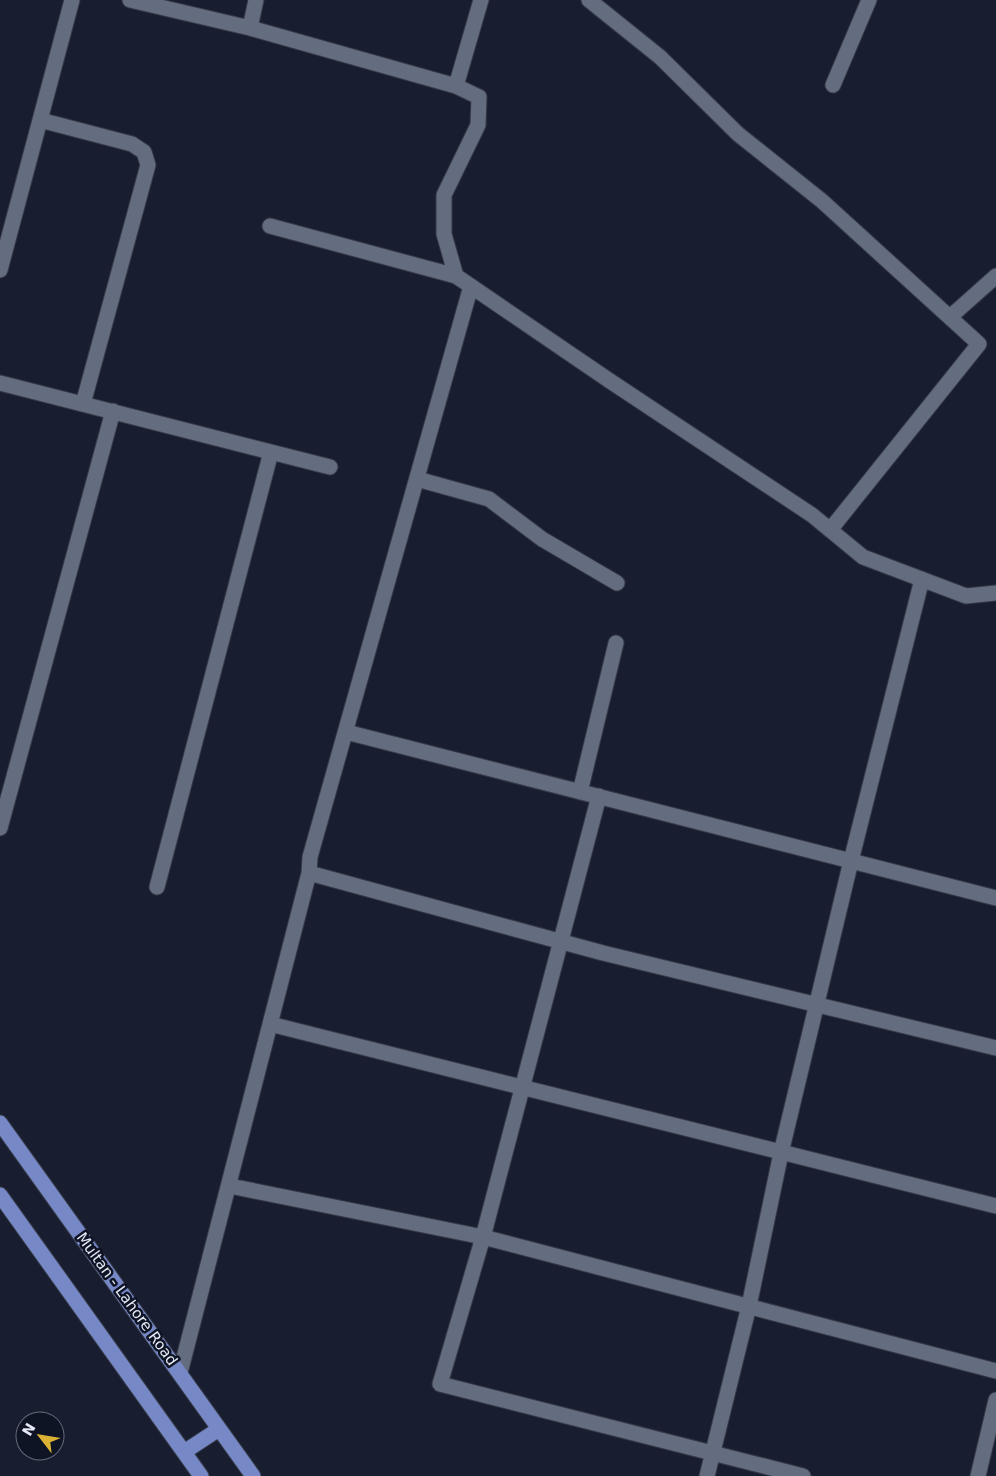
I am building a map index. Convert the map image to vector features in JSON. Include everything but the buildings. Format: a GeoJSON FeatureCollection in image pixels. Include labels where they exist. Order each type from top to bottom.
{"type":"FeatureCollection","features":[{"type":"Feature","properties":{"kind":"main road","name":"Multan - Lahore Road"},"geometry":{"type":"LineString","coordinates":[[0,1123],[253,1476]]}},
{"type":"Feature","properties":{"kind":"main road"},"geometry":{"type":"LineString","coordinates":[[0,1195],[201,1476]]}},
{"type":"Feature","properties":{"kind":"main road"},"geometry":{"type":"LineString","coordinates":[[184,1452],[219,1429]]}},
{"type":"Feature","properties":{"kind":"street"},"geometry":{"type":"LineString","coordinates":[[0,270],[72,0]]}},
{"type":"Feature","properties":{"kind":"street"},"geometry":{"type":"LineString","coordinates":[[130,0],[250,28],[456,86],[479,97],[478,125],[444,195],[444,234],[456,276]]}},
{"type":"Feature","properties":{"kind":"street"},"geometry":{"type":"LineString","coordinates":[[250,28],[256,0]]}},
{"type":"Feature","properties":{"kind":"street"},"geometry":{"type":"LineString","coordinates":[[456,86],[481,0]]}},
{"type":"Feature","properties":{"kind":"street"},"geometry":{"type":"LineString","coordinates":[[588,0],[660,56],[738,134],[822,201],[979,344],[830,530]]}},
{"type":"Feature","properties":{"kind":"street"},"geometry":{"type":"LineString","coordinates":[[832,85],[869,0]]}},
{"type":"Feature","properties":{"kind":"street"},"geometry":{"type":"LineString","coordinates":[[40,120],[132,144],[144,152],[148,165],[83,404]]}},
{"type":"Feature","properties":{"kind":"street"},"geometry":{"type":"LineString","coordinates":[[270,226],[456,276],[812,515],[864,557],[966,596],[996,593]]}},
{"type":"Feature","properties":{"kind":"street"},"geometry":{"type":"LineString","coordinates":[[950,317],[996,276]]}},
{"type":"Feature","properties":{"kind":"street"},"geometry":{"type":"LineString","coordinates":[[180,1373],[230,1186],[309,873],[310,857],[471,286]]}},
{"type":"Feature","properties":{"kind":"street"},"geometry":{"type":"LineString","coordinates":[[0,383],[330,467]]}},
{"type":"Feature","properties":{"kind":"street"},"geometry":{"type":"LineString","coordinates":[[0,828],[113,411]]}},
{"type":"Feature","properties":{"kind":"street"},"geometry":{"type":"LineString","coordinates":[[157,887],[271,452]]}},
{"type":"Feature","properties":{"kind":"street"},"geometry":{"type":"LineString","coordinates":[[417,479],[489,499],[542,539],[617,583]]}},
{"type":"Feature","properties":{"kind":"street"},"geometry":{"type":"LineString","coordinates":[[706,1476],[749,1306],[781,1153],[850,860],[922,579]]}},
{"type":"Feature","properties":{"kind":"street"},"geometry":{"type":"LineString","coordinates":[[580,792],[616,643]]}},
{"type":"Feature","properties":{"kind":"street"},"geometry":{"type":"LineString","coordinates":[[346,732],[996,898]]}},
{"type":"Feature","properties":{"kind":"street"},"geometry":{"type":"LineString","coordinates":[[599,796],[523,1086],[440,1384],[803,1476]]}},
{"type":"Feature","properties":{"kind":"street"},"geometry":{"type":"LineString","coordinates":[[309,873],[561,942],[996,1048]]}},
{"type":"Feature","properties":{"kind":"street"},"geometry":{"type":"LineString","coordinates":[[270,1024],[996,1206]]}},
{"type":"Feature","properties":{"kind":"street"},"geometry":{"type":"LineString","coordinates":[[230,1186],[482,1236],[996,1371]]}},
{"type":"Feature","properties":{"kind":"street"},"geometry":{"type":"LineString","coordinates":[[978,1476],[996,1400]]}}]}
